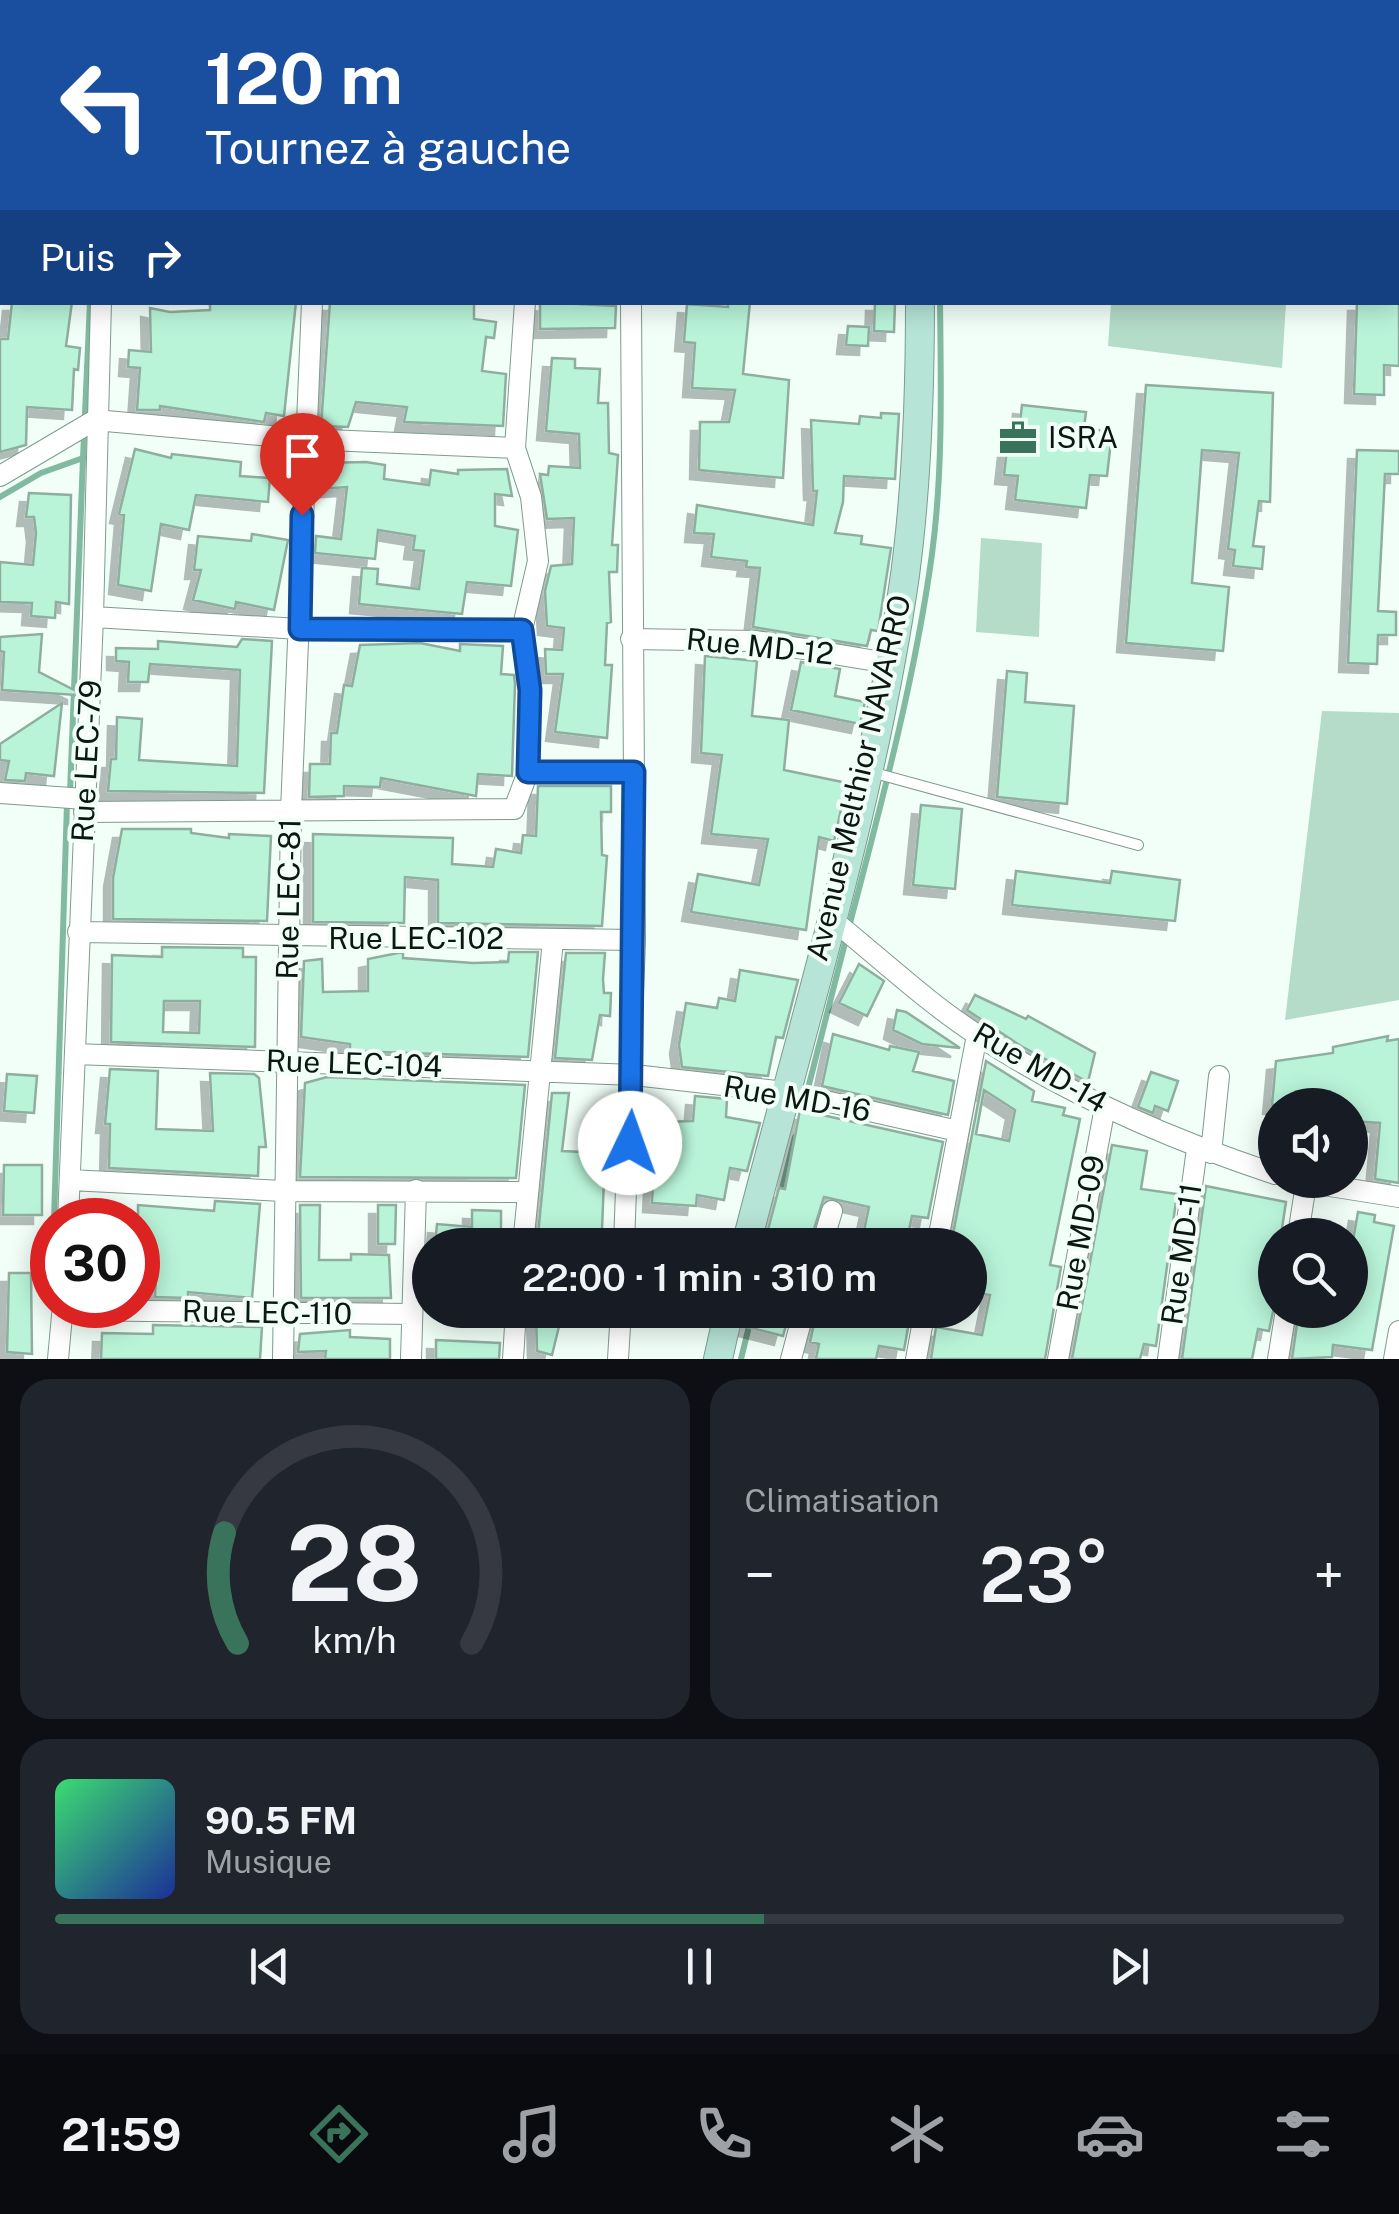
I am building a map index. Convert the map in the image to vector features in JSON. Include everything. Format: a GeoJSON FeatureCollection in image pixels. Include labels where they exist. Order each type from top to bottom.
{"type":"FeatureCollection","features":[{"type":"Feature","properties":{"kind":"street","name":"Rue LEC-79"},"geometry":{"type":"LineString","coordinates":[[69,1198],[94,617],[95,420],[101,305]]}},
{"type":"Feature","properties":{"kind":"street","name":"Rue LEC-81"},"geometry":{"type":"LineString","coordinates":[[282,1359],[291,811],[312,305]]}},
{"type":"Feature","properties":{"kind":"street"},"geometry":{"type":"LineString","coordinates":[[0,793],[85,806],[511,811],[528,772],[530,690],[522,630],[538,561],[530,497],[515,448],[525,305]]}},
{"type":"Feature","properties":{"kind":"street"},"geometry":{"type":"LineString","coordinates":[[625,1228],[634,1075],[635,940],[631,305]]}},
{"type":"Feature","properties":{"kind":"street","name":"Avenue Melthior NAVARRO"},"geometry":{"type":"LineString","coordinates":[[750,1228],[866,770],[888,663],[910,533],[920,305]]}},
{"type":"Feature","properties":{"kind":"street"},"geometry":{"type":"LineString","coordinates":[[0,476],[95,420],[304,439],[515,448]]}},
{"type":"Feature","properties":{"kind":"street"},"geometry":{"type":"LineString","coordinates":[[94,617],[300,629],[522,630]]}},
{"type":"Feature","properties":{"kind":"street","name":"Rue MD-12"},"geometry":{"type":"LineString","coordinates":[[631,639],[756,641],[888,663]]}},
{"type":"Feature","properties":{"kind":"street"},"geometry":{"type":"LineString","coordinates":[[528,772],[634,772]]}},
{"type":"Feature","properties":{"kind":"street","name":"Rue MD-14"},"geometry":{"type":"LineString","coordinates":[[829,918],[977,1035],[1104,1107],[1204,1151],[1258,1168]]}},
{"type":"Feature","properties":{"kind":"street","name":"Rue LEC-102"},"geometry":{"type":"LineString","coordinates":[[78,932],[635,940]]}},
{"type":"Feature","properties":{"kind":"street"},"geometry":{"type":"LineString","coordinates":[[525,1228],[553,940]]}},
{"type":"Feature","properties":{"kind":"street"},"geometry":{"type":"LineString","coordinates":[[940,1228],[977,1035]]}},
{"type":"Feature","properties":{"kind":"street","name":"Rue LEC-104"},"geometry":{"type":"LineString","coordinates":[[75,1054],[634,1075]]}},
{"type":"Feature","properties":{"kind":"street","name":"Rue MD-16"},"geometry":{"type":"LineString","coordinates":[[634,1075],[785,1092],[958,1131]]}},
{"type":"Feature","properties":{"kind":"street","name":"Rue MD-11"},"geometry":{"type":"LineString","coordinates":[[1168,1359],[1219,1076]]}},
{"type":"Feature","properties":{"kind":"street","name":"Rue MD-09"},"geometry":{"type":"LineString","coordinates":[[1058,1359],[1104,1107]]}},
{"type":"Feature","properties":{"kind":"street"},"geometry":{"type":"LineString","coordinates":[[70,1180],[283,1191],[528,1192]]}},
{"type":"Feature","properties":{"kind":"street"},"geometry":{"type":"LineString","coordinates":[[415,1228],[416,1190]]}},
{"type":"Feature","properties":{"kind":"street"},"geometry":{"type":"LineString","coordinates":[[1368,1192],[1399,1197]]}},
{"type":"Feature","properties":{"kind":"street"},"geometry":{"type":"LineString","coordinates":[[827,1228],[832,1211]]}},
{"type":"Feature","properties":{"kind":"street","name":"Rue LEC-110"},"geometry":{"type":"LineString","coordinates":[[160,1311],[412,1314]]}},
{"type":"Feature","properties":{"kind":"street"},"geometry":{"type":"LineString","coordinates":[[411,1359],[412,1314]]}},
{"type":"Feature","properties":{"kind":"street"},"geometry":{"type":"LineString","coordinates":[[58,1359],[61,1328]]}},
{"type":"Feature","properties":{"kind":"street"},"geometry":{"type":"LineString","coordinates":[[513,1359],[515,1328]]}},
{"type":"Feature","properties":{"kind":"street"},"geometry":{"type":"LineString","coordinates":[[618,1359],[620,1328]]}},
{"type":"Feature","properties":{"kind":"street"},"geometry":{"type":"LineString","coordinates":[[718,1359],[725,1328]]}},
{"type":"Feature","properties":{"kind":"street"},"geometry":{"type":"LineString","coordinates":[[791,1359],[799,1328]]}},
{"type":"Feature","properties":{"kind":"street"},"geometry":{"type":"LineString","coordinates":[[916,1359],[922,1328]]}},
{"type":"Feature","properties":{"kind":"street"},"geometry":{"type":"LineString","coordinates":[[1278,1359],[1283,1328]]}},
{"type":"Feature","properties":{"kind":"street"},"geometry":{"type":"LineString","coordinates":[[1394,1359],[1399,1332]]}},
{"type":"Feature","properties":{"kind":"lane"},"geometry":{"type":"LineString","coordinates":[[866,770],[1138,845]]}},
{"type":"Feature","properties":{"kind":"green space"},"geometry":{"type":"Polygon","coordinates":[[[1111,305],[1286,305],[1282,368],[1108,346],[1111,305]]]}},
{"type":"Feature","properties":{"kind":"green space"},"geometry":{"type":"Polygon","coordinates":[[[981,538],[1042,543],[1039,637],[976,632],[981,538]]]}},
{"type":"Feature","properties":{"kind":"green space"},"geometry":{"type":"Polygon","coordinates":[[[1322,711],[1399,713],[1399,1000],[1285,1020],[1322,711]]]}},
{"type":"Feature","properties":{"kind":"building"},"geometry":{"type":"Polygon","coordinates":[[[12,305],[72,305],[66,346],[80,348],[78,370],[74,369],[72,410],[27,407],[26,445],[0,452],[0,339],[8,339],[12,305]]]}},
{"type":"Feature","properties":{"kind":"building"},"geometry":{"type":"Polygon","coordinates":[[[210,305],[296,305],[284,416],[266,413],[264,422],[160,406],[160,410],[137,410],[140,368],[128,367],[129,350],[151,352],[150,308],[170,312],[210,310],[210,305]]]}},
{"type":"Feature","properties":{"kind":"building"},"geometry":{"type":"Polygon","coordinates":[[[330,305],[474,305],[474,319],[496,322],[494,338],[486,337],[482,371],[506,374],[503,426],[404,422],[407,407],[356,402],[348,427],[321,426],[330,305]]]}},
{"type":"Feature","properties":{"kind":"building"},"geometry":{"type":"Polygon","coordinates":[[[540,305],[616,306],[615,328],[540,329],[540,305]]]}},
{"type":"Feature","properties":{"kind":"building"},"geometry":{"type":"Polygon","coordinates":[[[687,305],[750,305],[743,374],[789,380],[783,478],[699,470],[700,422],[729,422],[735,390],[692,388],[695,343],[684,342],[687,305]]]}},
{"type":"Feature","properties":{"kind":"building"},"geometry":{"type":"Polygon","coordinates":[[[875,305],[895,305],[894,332],[874,331],[875,305]]]}},
{"type":"Feature","properties":{"kind":"building"},"geometry":{"type":"Polygon","coordinates":[[[1357,305],[1399,305],[1399,366],[1384,365],[1384,395],[1354,394],[1357,305]]]}},
{"type":"Feature","properties":{"kind":"building"},"geometry":{"type":"Polygon","coordinates":[[[848,326],[869,327],[868,346],[846,345],[848,326]]]}},
{"type":"Feature","properties":{"kind":"building"},"geometry":{"type":"Polygon","coordinates":[[[552,358],[575,359],[575,368],[600,369],[598,403],[608,403],[609,453],[618,455],[612,545],[618,545],[617,572],[609,572],[611,622],[607,623],[605,665],[612,665],[607,738],[555,732],[563,674],[546,674],[545,649],[562,650],[564,628],[547,626],[545,591],[551,566],[572,564],[574,518],[547,519],[540,474],[548,475],[549,466],[580,468],[579,434],[546,431],[552,358]]]}},
{"type":"Feature","properties":{"kind":"building"},"geometry":{"type":"Polygon","coordinates":[[[1146,385],[1273,393],[1270,502],[1259,501],[1253,546],[1264,547],[1262,569],[1233,566],[1235,550],[1228,549],[1239,453],[1202,450],[1192,583],[1229,587],[1223,651],[1126,643],[1146,385]]]}},
{"type":"Feature","properties":{"kind":"building"},"geometry":{"type":"Polygon","coordinates":[[[1022,405],[1086,412],[1084,428],[1112,432],[1107,476],[1090,475],[1086,508],[1015,500],[1018,476],[1004,475],[1009,430],[1019,431],[1022,405]]]}},
{"type":"Feature","properties":{"kind":"building"},"geometry":{"type":"Polygon","coordinates":[[[881,413],[899,414],[895,479],[844,476],[843,502],[835,533],[862,536],[861,544],[891,548],[878,631],[871,630],[867,646],[753,627],[760,568],[746,567],[747,561],[711,557],[714,534],[694,533],[697,505],[813,525],[817,491],[813,491],[811,420],[859,424],[860,416],[881,418],[881,413]]]}},
{"type":"Feature","properties":{"kind":"building"},"geometry":{"type":"Polygon","coordinates":[[[135,449],[171,458],[172,454],[241,462],[240,476],[270,478],[268,502],[196,495],[189,530],[161,524],[151,591],[118,585],[124,515],[119,514],[135,449]]]}},
{"type":"Feature","properties":{"kind":"building"},"geometry":{"type":"Polygon","coordinates":[[[1357,450],[1399,451],[1399,474],[1385,474],[1378,611],[1396,612],[1396,635],[1378,635],[1377,664],[1348,663],[1357,450]]]}},
{"type":"Feature","properties":{"kind":"building"},"geometry":{"type":"Polygon","coordinates":[[[319,463],[385,465],[384,479],[429,485],[431,470],[458,474],[458,470],[507,469],[512,496],[495,494],[495,526],[518,530],[511,586],[467,582],[462,614],[359,604],[362,568],[378,569],[377,584],[419,589],[424,551],[413,550],[415,536],[378,530],[375,559],[315,553],[316,536],[341,539],[347,487],[319,489],[319,463]]]}},
{"type":"Feature","properties":{"kind":"building"},"geometry":{"type":"Polygon","coordinates":[[[29,493],[71,495],[69,604],[56,602],[55,618],[31,616],[32,603],[0,602],[0,562],[33,565],[36,533],[34,517],[26,517],[29,493]]]}},
{"type":"Feature","properties":{"kind":"building"},"geometry":{"type":"Polygon","coordinates":[[[252,534],[288,540],[274,610],[236,602],[235,609],[193,600],[201,570],[194,570],[198,536],[251,541],[252,534]]]}},
{"type":"Feature","properties":{"kind":"building"},"geometry":{"type":"Polygon","coordinates":[[[42,634],[39,672],[76,691],[76,695],[2,690],[4,652],[0,651],[0,637],[42,634]]]}},
{"type":"Feature","properties":{"kind":"building"},"geometry":{"type":"Polygon","coordinates":[[[242,639],[272,641],[264,793],[108,791],[111,759],[116,759],[117,717],[142,719],[139,760],[237,766],[240,670],[150,664],[148,682],[128,682],[129,662],[116,661],[116,648],[158,649],[158,641],[237,647],[242,639]]]}},
{"type":"Feature","properties":{"kind":"building"},"geometry":{"type":"Polygon","coordinates":[[[420,643],[460,651],[460,644],[503,646],[501,674],[514,675],[515,684],[512,776],[478,774],[476,796],[381,778],[380,787],[344,786],[344,796],[309,797],[310,764],[330,764],[331,733],[337,733],[344,685],[352,686],[360,645],[420,643]]]}},
{"type":"Feature","properties":{"kind":"building"},"geometry":{"type":"Polygon","coordinates":[[[705,656],[757,661],[752,716],[789,720],[784,770],[847,783],[834,841],[819,837],[806,930],[691,912],[698,874],[759,885],[768,839],[711,834],[722,755],[701,753],[705,656]]]}},
{"type":"Feature","properties":{"kind":"building"},"geometry":{"type":"Polygon","coordinates":[[[801,662],[840,669],[835,696],[865,702],[860,724],[791,710],[801,662]]]}},
{"type":"Feature","properties":{"kind":"building"},"geometry":{"type":"Polygon","coordinates":[[[1007,671],[1027,673],[1025,702],[1074,706],[1067,804],[997,797],[1007,671]]]}},
{"type":"Feature","properties":{"kind":"building"},"geometry":{"type":"Polygon","coordinates":[[[62,703],[54,776],[26,773],[25,781],[5,780],[9,761],[0,760],[0,744],[62,703]]]}},
{"type":"Feature","properties":{"kind":"building"},"geometry":{"type":"Polygon","coordinates":[[[538,786],[611,786],[611,812],[601,812],[602,855],[607,856],[602,926],[438,923],[438,880],[405,877],[404,923],[313,922],[313,834],[453,838],[452,864],[493,867],[496,849],[521,853],[523,835],[536,836],[538,786]]]}},
{"type":"Feature","properties":{"kind":"building"},"geometry":{"type":"Polygon","coordinates":[[[921,805],[962,809],[955,889],[913,885],[921,805]]]}},
{"type":"Feature","properties":{"kind":"building"},"geometry":{"type":"Polygon","coordinates":[[[122,829],[191,829],[191,833],[229,838],[229,834],[271,836],[267,921],[113,919],[113,878],[122,829]]]}},
{"type":"Feature","properties":{"kind":"building"},"geometry":{"type":"Polygon","coordinates":[[[1016,871],[1110,883],[1112,871],[1180,880],[1175,921],[1012,905],[1016,871]]]}},
{"type":"Feature","properties":{"kind":"building"},"geometry":{"type":"Polygon","coordinates":[[[162,947],[243,948],[243,957],[256,957],[255,1047],[111,1042],[112,955],[162,957],[162,947]],[[164,1001],[163,1032],[199,1033],[200,1001],[164,1001]]]}},
{"type":"Feature","properties":{"kind":"building"},"geometry":{"type":"Polygon","coordinates":[[[403,952],[403,958],[473,963],[508,962],[509,952],[538,952],[528,1057],[350,1051],[350,1044],[301,1037],[304,961],[322,959],[323,992],[368,991],[368,959],[403,952]]]}},
{"type":"Feature","properties":{"kind":"building"},"geometry":{"type":"Polygon","coordinates":[[[566,953],[605,953],[604,993],[611,993],[610,1016],[600,1015],[592,1060],[555,1058],[566,953]]]}},
{"type":"Feature","properties":{"kind":"building"},"geometry":{"type":"Polygon","coordinates":[[[859,964],[884,981],[867,1016],[839,1003],[859,964]]]}},
{"type":"Feature","properties":{"kind":"building"},"geometry":{"type":"Polygon","coordinates":[[[740,970],[798,980],[783,1038],[776,1037],[768,1076],[682,1067],[679,1045],[686,1003],[717,1008],[719,998],[735,1001],[740,970]]]}},
{"type":"Feature","properties":{"kind":"building"},"geometry":{"type":"Polygon","coordinates":[[[975,995],[1026,1019],[1028,1016],[1095,1053],[1088,1082],[1021,1046],[967,1010],[975,995]]]}},
{"type":"Feature","properties":{"kind":"building"},"geometry":{"type":"Polygon","coordinates":[[[897,1010],[960,1048],[922,1044],[893,1030],[897,1010]]]}},
{"type":"Feature","properties":{"kind":"building"},"geometry":{"type":"Polygon","coordinates":[[[833,1034],[889,1050],[890,1046],[919,1052],[913,1071],[954,1081],[948,1115],[822,1086],[833,1034]]]}},
{"type":"Feature","properties":{"kind":"building"},"geometry":{"type":"Polygon","coordinates":[[[1388,1036],[1387,1041],[1399,1039],[1399,1183],[1375,1179],[1380,1123],[1368,1122],[1368,1088],[1274,1088],[1276,1061],[1333,1053],[1333,1047],[1388,1036]]]}},
{"type":"Feature","properties":{"kind":"building"},"geometry":{"type":"Polygon","coordinates":[[[986,1061],[1034,1091],[1032,1101],[1065,1108],[1063,1115],[1080,1119],[1050,1265],[1061,1267],[1045,1359],[931,1359],[936,1328],[982,1335],[987,1328],[987,1228],[954,1228],[986,1061]],[[984,1090],[976,1134],[1009,1141],[1015,1110],[984,1090]]]}},
{"type":"Feature","properties":{"kind":"building"},"geometry":{"type":"Polygon","coordinates":[[[110,1069],[158,1071],[156,1129],[213,1131],[210,1073],[254,1074],[259,1078],[266,1147],[259,1147],[258,1176],[109,1168],[110,1124],[105,1124],[110,1069]]]}},
{"type":"Feature","properties":{"kind":"building"},"geometry":{"type":"Polygon","coordinates":[[[1151,1072],[1178,1081],[1168,1111],[1155,1106],[1153,1113],[1138,1107],[1151,1072]]]}},
{"type":"Feature","properties":{"kind":"building"},"geometry":{"type":"Polygon","coordinates":[[[7,1074],[37,1076],[34,1113],[4,1111],[7,1074]]]}},
{"type":"Feature","properties":{"kind":"building"},"geometry":{"type":"Polygon","coordinates":[[[327,1077],[525,1085],[516,1178],[300,1177],[305,1083],[327,1077]]]}},
{"type":"Feature","properties":{"kind":"building"},"geometry":{"type":"Polygon","coordinates":[[[552,1093],[569,1093],[562,1151],[605,1153],[602,1228],[539,1228],[552,1093]]]}},
{"type":"Feature","properties":{"kind":"building"},"geometry":{"type":"Polygon","coordinates":[[[695,1096],[727,1099],[726,1117],[760,1123],[747,1171],[730,1168],[724,1200],[697,1195],[696,1206],[652,1203],[654,1163],[663,1164],[664,1122],[693,1121],[695,1096]]]}},
{"type":"Feature","properties":{"kind":"building"},"geometry":{"type":"Polygon","coordinates":[[[800,1110],[943,1142],[928,1218],[912,1216],[910,1228],[865,1228],[869,1207],[824,1197],[814,1228],[768,1228],[779,1188],[785,1189],[800,1110]]]}},
{"type":"Feature","properties":{"kind":"building"},"geometry":{"type":"Polygon","coordinates":[[[1112,1145],[1147,1151],[1141,1189],[1177,1194],[1156,1346],[1144,1344],[1140,1359],[1072,1359],[1112,1145]]]}},
{"type":"Feature","properties":{"kind":"building"},"geometry":{"type":"Polygon","coordinates":[[[4,1165],[42,1165],[42,1198],[30,1198],[30,1215],[3,1215],[4,1165]]]}},
{"type":"Feature","properties":{"kind":"building"},"geometry":{"type":"Polygon","coordinates":[[[1206,1186],[1286,1202],[1284,1218],[1258,1218],[1258,1328],[1270,1328],[1258,1329],[1252,1359],[1182,1359],[1206,1186]]]}},
{"type":"Feature","properties":{"kind":"building"},"geometry":{"type":"Polygon","coordinates":[[[215,1201],[260,1204],[252,1298],[188,1292],[188,1298],[160,1297],[160,1207],[214,1211],[215,1201]]]}},
{"type":"Feature","properties":{"kind":"building"},"geometry":{"type":"Polygon","coordinates":[[[300,1205],[320,1205],[319,1260],[351,1260],[351,1254],[389,1255],[391,1298],[301,1298],[300,1205]]]}},
{"type":"Feature","properties":{"kind":"building"},"geometry":{"type":"Polygon","coordinates":[[[378,1205],[396,1205],[395,1244],[378,1244],[378,1205]]]}},
{"type":"Feature","properties":{"kind":"building"},"geometry":{"type":"Polygon","coordinates":[[[472,1210],[501,1211],[501,1228],[437,1228],[437,1224],[472,1227],[472,1210]]]}},
{"type":"Feature","properties":{"kind":"building"},"geometry":{"type":"Polygon","coordinates":[[[1358,1212],[1375,1215],[1374,1222],[1394,1226],[1372,1350],[1333,1345],[1332,1357],[1292,1359],[1296,1328],[1368,1328],[1368,1218],[1357,1218],[1358,1212]]]}},
{"type":"Feature","properties":{"kind":"building"},"geometry":{"type":"Polygon","coordinates":[[[9,1273],[30,1273],[32,1354],[7,1352],[9,1273]]]}},
{"type":"Feature","properties":{"kind":"building"},"geometry":{"type":"Polygon","coordinates":[[[160,1325],[262,1327],[260,1359],[101,1359],[102,1333],[153,1334],[153,1328],[160,1325]]]}},
{"type":"Feature","properties":{"kind":"building"},"geometry":{"type":"Polygon","coordinates":[[[536,1328],[559,1328],[552,1355],[537,1351],[536,1328]]]}},
{"type":"Feature","properties":{"kind":"building"},"geometry":{"type":"Polygon","coordinates":[[[752,1328],[785,1328],[783,1336],[752,1328]]]}},
{"type":"Feature","properties":{"kind":"building"},"geometry":{"type":"Polygon","coordinates":[[[813,1328],[908,1328],[904,1350],[879,1346],[876,1359],[816,1359],[819,1344],[810,1342],[813,1328]]]}},
{"type":"Feature","properties":{"kind":"building"},"geometry":{"type":"Polygon","coordinates":[[[350,1330],[350,1337],[390,1339],[390,1359],[325,1359],[326,1351],[298,1352],[300,1334],[350,1330]]]}},
{"type":"Feature","properties":{"kind":"building"},"geometry":{"type":"Polygon","coordinates":[[[436,1340],[500,1343],[499,1359],[436,1359],[436,1340]]]}},
{"type":"Feature","properties":{"kind":"waterway"},"geometry":{"type":"LineString","coordinates":[[83,458],[90,305]]}},
{"type":"Feature","properties":{"kind":"waterway"},"geometry":{"type":"LineString","coordinates":[[849,927],[907,695],[932,554],[940,460],[940,305]]}},
{"type":"Feature","properties":{"kind":"waterway"},"geometry":{"type":"LineString","coordinates":[[0,497],[41,473],[83,458],[70,793]]}},
{"type":"Feature","properties":{"kind":"waterway"},"geometry":{"type":"LineString","coordinates":[[55,1198],[67,803]]}},
{"type":"Feature","properties":{"kind":"waterway"},"geometry":{"type":"LineString","coordinates":[[801,1116],[846,939]]}},
{"type":"Feature","properties":{"kind":"waterway"},"geometry":{"type":"LineString","coordinates":[[781,1193],[795,1137]]}},
{"type":"Feature","properties":{"kind":"waterway"},"geometry":{"type":"LineString","coordinates":[[741,1359],[749,1328]]}},
{"type":"Feature","properties":{"kind":"place","name":"ISRA"},"geometry":{"type":"Point","coordinates":[1018,438]}},
{"type":"Feature","properties":{"kind":"route"},"geometry":{"type":"LineString","coordinates":[[302,515],[300,629],[522,630],[530,690],[528,772],[634,772],[634,1075],[630,1143]]}}]}
